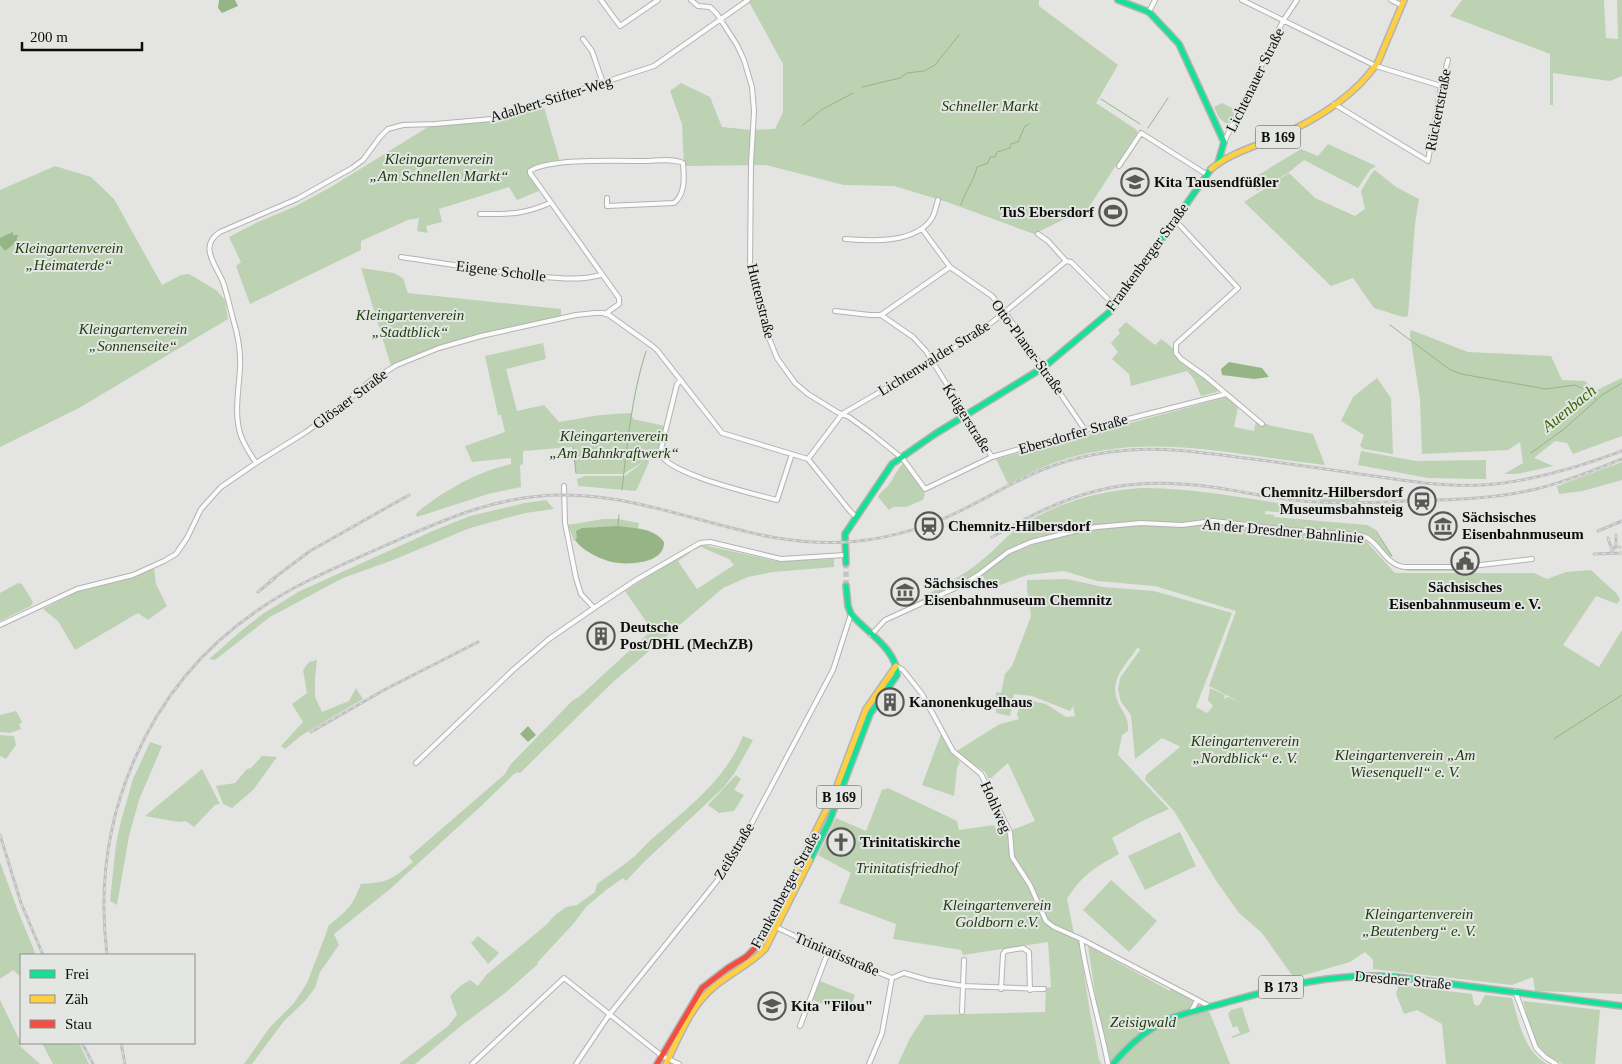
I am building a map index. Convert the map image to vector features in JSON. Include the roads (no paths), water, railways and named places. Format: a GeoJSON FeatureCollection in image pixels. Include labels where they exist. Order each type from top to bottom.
{"type":"FeatureCollection","features":[{"type":"Feature","properties":{"kind":"main road"},"geometry":{"type":"LineString","coordinates":[[1118,0],[1149,12],[1178,44],[1224,142]]}},
{"type":"Feature","properties":{"kind":"main road","name":"Frankenberger Straße"},"geometry":{"type":"LineString","coordinates":[[846,563],[844,536],[890,466],[900,457],[1044,367],[1115,306],[1206,174],[1218,163],[1294,130],[1334,104],[1361,83],[1376,66],[1384,51],[1402,2]]}},
{"type":"Feature","properties":{"kind":"main road","name":"Lichtenauer Straße"},"geometry":{"type":"LineString","coordinates":[[1218,163],[1224,142]]}},
{"type":"Feature","properties":{"kind":"main road"},"geometry":{"type":"LineString","coordinates":[[846,586],[848,606],[851,614],[890,654],[896,666]]}},
{"type":"Feature","properties":{"kind":"main road","name":"Frankenberger Straße"},"geometry":{"type":"LineString","coordinates":[[657,1064],[702,988],[753,951],[769,924],[834,794],[866,708],[896,666]]}},
{"type":"Feature","properties":{"kind":"main road","name":"Frankenberger Straße"},"geometry":{"type":"LineString","coordinates":[[667,1062],[695,1010],[707,993],[765,949],[831,818],[870,714],[896,677],[896,666]]}},
{"type":"Feature","properties":{"kind":"main road","name":"Dresdner Straße"},"geometry":{"type":"LineString","coordinates":[[1113,1064],[1124,1051],[1146,1032],[1170,1019],[1295,983],[1341,976],[1373,975],[1397,977],[1593,1001]]}},
{"type":"Feature","properties":{"kind":"main road","name":"B 173"},"geometry":{"type":"LineString","coordinates":[[1593,1001],[1622,1002]]}},
{"type":"Feature","properties":{"kind":"main road","name":"B 173"},"geometry":{"type":"LineString","coordinates":[[1593,1001],[1622,1006]]}},
{"type":"Feature","properties":{"kind":"street"},"geometry":{"type":"LineString","coordinates":[[601,0],[620,26],[658,0]]}},
{"type":"Feature","properties":{"kind":"street"},"geometry":{"type":"LineString","coordinates":[[690,0],[698,6],[710,7],[721,19]]}},
{"type":"Feature","properties":{"kind":"street","name":"Adalbert-Stifter-Weg"},"geometry":{"type":"LineString","coordinates":[[256,463],[243,441],[238,425],[239,343],[224,285],[210,255],[210,245],[214,236],[297,199],[352,168],[367,156],[385,131],[395,126],[492,119],[654,66],[748,0]]}},
{"type":"Feature","properties":{"kind":"street"},"geometry":{"type":"LineString","coordinates":[[1149,12],[1155,0]]}},
{"type":"Feature","properties":{"kind":"street"},"geometry":{"type":"LineString","coordinates":[[1242,0],[1376,66],[1441,86]]}},
{"type":"Feature","properties":{"kind":"street","name":"Lichtenauer Straße"},"geometry":{"type":"LineString","coordinates":[[1224,142],[1283,21],[1297,0]]}},
{"type":"Feature","properties":{"kind":"street"},"geometry":{"type":"LineString","coordinates":[[1391,0],[1402,2]]}},
{"type":"Feature","properties":{"kind":"street","name":"Huttenstraße"},"geometry":{"type":"LineString","coordinates":[[721,19],[741,53],[752,87],[754,111],[751,164],[750,268],[769,338],[777,358],[795,383],[817,400],[871,433],[906,462],[925,489]]}},
{"type":"Feature","properties":{"kind":"street"},"geometry":{"type":"LineString","coordinates":[[583,39],[592,51],[603,83]]}},
{"type":"Feature","properties":{"kind":"street","name":"Rückertstraße"},"geometry":{"type":"LineString","coordinates":[[1334,104],[1428,161],[1441,86],[1448,60]]}},
{"type":"Feature","properties":{"kind":"street"},"geometry":{"type":"LineString","coordinates":[[1119,166],[1141,133],[1206,174]]}},
{"type":"Feature","properties":{"kind":"street"},"geometry":{"type":"LineString","coordinates":[[607,198],[607,206],[674,203],[682,197],[683,163],[681,161],[559,163],[532,169],[530,173],[619,298],[619,304],[605,314],[657,350],[722,433],[808,460],[856,517]]}},
{"type":"Feature","properties":{"kind":"street"},"geometry":{"type":"LineString","coordinates":[[845,239],[883,240],[897,238],[922,229],[933,217],[938,200]]}},
{"type":"Feature","properties":{"kind":"street"},"geometry":{"type":"LineString","coordinates":[[480,214],[516,214],[550,203]]}},
{"type":"Feature","properties":{"kind":"street"},"geometry":{"type":"LineString","coordinates":[[1175,220],[1238,288],[1176,344],[1176,349],[1181,359],[1262,424]]}},
{"type":"Feature","properties":{"kind":"street","name":"Otto-Planer-Straße"},"geometry":{"type":"LineString","coordinates":[[922,229],[950,267],[992,296],[1005,312],[1085,430]]}},
{"type":"Feature","properties":{"kind":"street"},"geometry":{"type":"LineString","coordinates":[[1038,234],[1048,241],[1066,261],[1071,262],[1115,306]]}},
{"type":"Feature","properties":{"kind":"street","name":"Eigene Scholle"},"geometry":{"type":"LineString","coordinates":[[401,257],[477,269],[569,279],[585,279],[601,275]]}},
{"type":"Feature","properties":{"kind":"street","name":"Lichtenwalder Straße"},"geometry":{"type":"LineString","coordinates":[[808,460],[842,414],[960,345],[1005,312],[1066,261]]}},
{"type":"Feature","properties":{"kind":"street"},"geometry":{"type":"LineString","coordinates":[[834,311],[870,315],[881,314],[950,267]]}},
{"type":"Feature","properties":{"kind":"street","name":"Glösaer Straße"},"geometry":{"type":"LineString","coordinates":[[0,625],[77,590],[132,575],[176,554],[182,547],[196,517],[208,500],[221,488],[256,463],[306,432],[370,381],[397,365],[439,348],[481,336],[576,315],[605,314]]}},
{"type":"Feature","properties":{"kind":"street","name":"Krügerstraße"},"geometry":{"type":"LineString","coordinates":[[881,314],[917,341],[933,361],[992,457]]}},
{"type":"Feature","properties":{"kind":"street"},"geometry":{"type":"LineString","coordinates":[[680,380],[677,384],[660,453],[670,463],[701,478],[777,500],[792,454]]}},
{"type":"Feature","properties":{"kind":"street","name":"Ebersdorfer Straße"},"geometry":{"type":"LineString","coordinates":[[925,489],[992,457],[1085,430],[1226,394]]}},
{"type":"Feature","properties":{"kind":"street"},"geometry":{"type":"LineString","coordinates":[[564,486],[565,522],[576,578],[580,594],[594,608]]}},
{"type":"Feature","properties":{"kind":"street","name":"An der Dresdner Bahnlinie"},"geometry":{"type":"LineString","coordinates":[[871,636],[885,620],[962,585],[1018,547],[1054,536],[1097,527],[1142,523],[1182,525],[1213,521],[1289,530],[1359,535],[1368,537],[1390,561],[1404,567],[1463,567],[1532,559]]}},
{"type":"Feature","properties":{"kind":"street"},"geometry":{"type":"LineString","coordinates":[[416,763],[513,670],[550,639],[636,580],[700,543],[710,542],[780,559],[845,555]]}},
{"type":"Feature","properties":{"kind":"street","name":"Zeißstraße"},"geometry":{"type":"LineString","coordinates":[[576,1064],[609,1015],[717,881],[737,851],[833,670],[851,614]]}},
{"type":"Feature","properties":{"kind":"street","name":"Hohlweg"},"geometry":{"type":"LineString","coordinates":[[896,666],[903,670],[922,694],[953,751],[981,774],[1010,832],[1012,857],[1030,884],[1046,921],[1054,927],[1081,939],[1207,1005],[1208,1008]]}},
{"type":"Feature","properties":{"kind":"street","name":"Trinitatisstraße"},"geometry":{"type":"LineString","coordinates":[[769,924],[828,952],[892,978],[904,973],[928,980],[963,986],[1030,990],[1044,989]]}},
{"type":"Feature","properties":{"kind":"street"},"geometry":{"type":"LineString","coordinates":[[1081,939],[1089,988],[1108,1064]]}},
{"type":"Feature","properties":{"kind":"street"},"geometry":{"type":"LineString","coordinates":[[1001,988],[1003,954],[1005,951],[1023,948],[1029,952],[1030,990]]}},
{"type":"Feature","properties":{"kind":"street"},"geometry":{"type":"LineString","coordinates":[[800,1026],[828,952]]}},
{"type":"Feature","properties":{"kind":"street"},"geometry":{"type":"LineString","coordinates":[[962,1012],[964,960]]}},
{"type":"Feature","properties":{"kind":"street"},"geometry":{"type":"LineString","coordinates":[[472,1064],[564,978],[667,1062],[679,1064]]}},
{"type":"Feature","properties":{"kind":"street"},"geometry":{"type":"LineString","coordinates":[[869,1064],[882,1033],[892,978]]}},
{"type":"Feature","properties":{"kind":"street"},"geometry":{"type":"LineString","coordinates":[[1515,991],[1536,1048],[1556,1064]]}},
{"type":"Feature","properties":{"kind":"street"},"geometry":{"type":"LineString","coordinates":[[1191,1012],[1197,1000]]}},
{"type":"Feature","properties":{"kind":"street"},"geometry":{"type":"LineString","coordinates":[[479,1057],[479,1064]]}},
{"type":"Feature","properties":{"kind":"waterway"},"geometry":{"type":"LineString","coordinates":[[862,87],[900,78],[907,73],[924,71],[935,65],[959,35]]}},
{"type":"Feature","properties":{"kind":"waterway"},"geometry":{"type":"LineString","coordinates":[[802,126],[821,110],[853,93]]}},
{"type":"Feature","properties":{"kind":"waterway"},"geometry":{"type":"LineString","coordinates":[[1148,128],[1168,98]]}},
{"type":"Feature","properties":{"kind":"waterway"},"geometry":{"type":"LineString","coordinates":[[1101,99],[1140,124]]}},
{"type":"Feature","properties":{"kind":"waterway"},"geometry":{"type":"LineString","coordinates":[[961,205],[977,167],[988,163],[990,157],[995,157],[997,152],[1010,148],[1011,144],[1018,142],[1025,126],[1029,124]]}},
{"type":"Feature","properties":{"kind":"waterway"},"geometry":{"type":"LineString","coordinates":[[1390,325],[1449,369],[1461,374],[1546,389],[1575,385],[1588,391],[1596,400]]}},
{"type":"Feature","properties":{"kind":"waterway"},"geometry":{"type":"LineString","coordinates":[[622,490],[634,402],[646,351]]}},
{"type":"Feature","properties":{"kind":"waterway","name":"Auenbach"},"geometry":{"type":"LineString","coordinates":[[1531,453],[1564,429],[1602,395],[1622,383]]}},
{"type":"Feature","properties":{"kind":"waterway"},"geometry":{"type":"LineString","coordinates":[[573,447],[576,473]]}},
{"type":"Feature","properties":{"kind":"waterway"},"geometry":{"type":"LineString","coordinates":[[618,526],[619,515]]}},
{"type":"Feature","properties":{"kind":"waterway"},"geometry":{"type":"LineString","coordinates":[[1376,531],[1392,556]]}},
{"type":"Feature","properties":{"kind":"waterway"},"geometry":{"type":"LineString","coordinates":[[1407,570],[1457,570]]}},
{"type":"Feature","properties":{"kind":"waterway"},"geometry":{"type":"LineString","coordinates":[[1554,739],[1622,695]]}},
{"type":"Feature","properties":{"kind":"tunnel"},"geometry":{"type":"LineString","coordinates":[[846,563],[846,586]]}},
{"type":"Feature","properties":{"kind":"railway"},"geometry":{"type":"LineString","coordinates":[[107,954],[104,904],[108,854],[118,806],[134,759],[157,716],[186,676],[221,639],[261,608],[290,590],[321,574],[427,527],[470,511],[514,499],[537,496],[599,497],[636,503],[782,539],[820,542],[859,541],[884,537],[922,527],[958,512],[1044,469],[1079,458],[1114,451],[1150,449],[1187,451],[1406,481],[1467,485],[1518,481],[1571,468],[1622,451]]}},
{"type":"Feature","properties":{"kind":"railway"},"geometry":{"type":"LineString","coordinates":[[992,537],[1069,499],[1124,485],[1154,483],[1198,485],[1291,500],[1329,503],[1457,499],[1505,495],[1536,489],[1622,459]]}},
{"type":"Feature","properties":{"kind":"railway"},"geometry":{"type":"LineString","coordinates":[[270,581],[310,551],[409,495]]}},
{"type":"Feature","properties":{"kind":"railway"},"geometry":{"type":"LineString","coordinates":[[1598,531],[1622,521]]}},
{"type":"Feature","properties":{"kind":"railway"},"geometry":{"type":"LineString","coordinates":[[1611,552],[1616,546],[1616,535]]}},
{"type":"Feature","properties":{"kind":"railway"},"geometry":{"type":"LineString","coordinates":[[1608,538],[1611,547],[1620,547]]}},
{"type":"Feature","properties":{"kind":"railway"},"geometry":{"type":"LineString","coordinates":[[1594,554],[1622,553]]}},
{"type":"Feature","properties":{"kind":"railway"},"geometry":{"type":"LineString","coordinates":[[258,592],[275,578]]}},
{"type":"Feature","properties":{"kind":"railway"},"geometry":{"type":"LineString","coordinates":[[311,732],[384,690],[478,642]]}},
{"type":"Feature","properties":{"kind":"railway"},"geometry":{"type":"LineString","coordinates":[[0,835],[21,903],[43,954]]}},
{"type":"Feature","properties":{"kind":"railway"},"geometry":{"type":"LineString","coordinates":[[83,1044],[93,1064]]}},
{"type":"Feature","properties":{"kind":"railway"},"geometry":{"type":"LineString","coordinates":[[121,1044],[125,1064]]}},
{"type":"Feature","properties":{"kind":"place","name":"Kita Tausendfüßler"},"geometry":{"type":"Point","coordinates":[1135,182]}},
{"type":"Feature","properties":{"kind":"place","name":"TuS Ebersdorf"},"geometry":{"type":"Point","coordinates":[1113,212]}},
{"type":"Feature","properties":{"kind":"place","name":"Chemnitz-Hilbersdorf Museumsbahnsteig"},"geometry":{"type":"Point","coordinates":[1422,501]}},
{"type":"Feature","properties":{"kind":"place","name":"Chemnitz-Hilbersdorf"},"geometry":{"type":"Point","coordinates":[929,526]}},
{"type":"Feature","properties":{"kind":"place","name":"Sächsisches Eisenbahnmuseum"},"geometry":{"type":"Point","coordinates":[1443,526]}},
{"type":"Feature","properties":{"kind":"place","name":"Sächsisches Eisenbahnmuseum e. V."},"geometry":{"type":"Point","coordinates":[1465,561]}},
{"type":"Feature","properties":{"kind":"place","name":"Sächsisches Eisenbahnmuseum Chemnitz"},"geometry":{"type":"Point","coordinates":[905,592]}},
{"type":"Feature","properties":{"kind":"place","name":"Deutsche Post/DHL (MechZB)"},"geometry":{"type":"Point","coordinates":[601,636]}},
{"type":"Feature","properties":{"kind":"place","name":"Kanonenkugelhaus"},"geometry":{"type":"Point","coordinates":[890,702]}},
{"type":"Feature","properties":{"kind":"place","name":"Trinitatiskirche"},"geometry":{"type":"Point","coordinates":[841,842]}},
{"type":"Feature","properties":{"kind":"place","name":"Kita \"Filou\""},"geometry":{"type":"Point","coordinates":[772,1006]}},
{"type":"Feature","properties":{"kind":"park label","name":"Schneller Markt"},"geometry":{"type":"Point","coordinates":[990,106]}},
{"type":"Feature","properties":{"kind":"park label","name":"Kleingartenverein „Am Schnellen Markt“"},"geometry":{"type":"Point","coordinates":[439,168]}},
{"type":"Feature","properties":{"kind":"park label","name":"Kleingartenverein „Heimaterde“"},"geometry":{"type":"Point","coordinates":[69,256]}},
{"type":"Feature","properties":{"kind":"park label","name":"Kleingartenverein „Stadtblick“"},"geometry":{"type":"Point","coordinates":[410,324]}},
{"type":"Feature","properties":{"kind":"park label","name":"Kleingartenverein „Sonnenseite“"},"geometry":{"type":"Point","coordinates":[133,338]}},
{"type":"Feature","properties":{"kind":"park label","name":"Kleingartenverein „Am Bahnkraftwerk“"},"geometry":{"type":"Point","coordinates":[614,444]}},
{"type":"Feature","properties":{"kind":"park label","name":"Kleingartenverein „Nordblick“ e. V."},"geometry":{"type":"Point","coordinates":[1245,750]}},
{"type":"Feature","properties":{"kind":"park label","name":"Kleingartenverein „Am Wiesenquell“ e. V."},"geometry":{"type":"Point","coordinates":[1405,764]}},
{"type":"Feature","properties":{"kind":"park label","name":"Trinitatisfriedhof"},"geometry":{"type":"Point","coordinates":[907,868]}},
{"type":"Feature","properties":{"kind":"park label","name":"Kleingartenverein Goldborn e.V."},"geometry":{"type":"Point","coordinates":[997,914]}},
{"type":"Feature","properties":{"kind":"park label","name":"Kleingartenverein „Beutenberg“ e. V."},"geometry":{"type":"Point","coordinates":[1419,922]}},
{"type":"Feature","properties":{"kind":"park label","name":"Zeisigwald"},"geometry":{"type":"Point","coordinates":[1143,1022]}}]}
